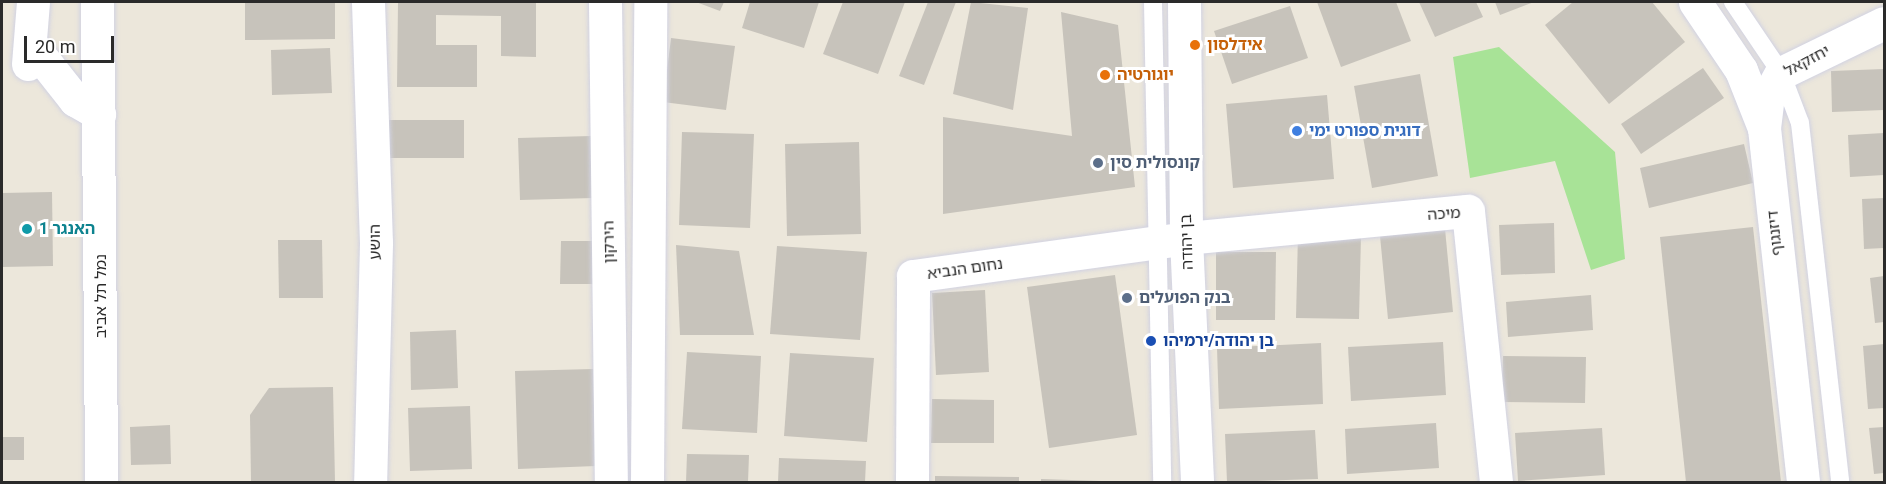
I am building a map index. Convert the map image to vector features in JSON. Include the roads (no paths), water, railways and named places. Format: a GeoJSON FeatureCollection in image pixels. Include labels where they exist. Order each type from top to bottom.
{"type":"FeatureCollection","features":[{"type":"Feature","properties":{"kind":"street"},"geometry":{"type":"LineString","coordinates":[[33,2],[29,56],[75,100],[99,114]]}},
{"type":"Feature","properties":{"kind":"street","name":"נמל תל אביב"},"geometry":{"type":"LineString","coordinates":[[97,2],[101,483]]}},
{"type":"Feature","properties":{"kind":"street","name":"הושע"},"geometry":{"type":"LineString","coordinates":[[368,2],[376,243],[370,483]]}},
{"type":"Feature","properties":{"kind":"street","name":"הירקון"},"geometry":{"type":"LineString","coordinates":[[605,2],[611,483]]}},
{"type":"Feature","properties":{"kind":"street"},"geometry":{"type":"LineString","coordinates":[[647,483],[650,2]]}},
{"type":"Feature","properties":{"kind":"street","name":"בן יהודה"},"geometry":{"type":"LineString","coordinates":[[1184,2],[1170,240],[1197,483]]}},
{"type":"Feature","properties":{"kind":"street","name":"דיזנגוף"},"geometry":{"type":"LineString","coordinates":[[1695,2],[1742,70],[1764,128],[1803,483]]}},
{"type":"Feature","properties":{"kind":"street","name":"יחזקאל"},"geometry":{"type":"LineString","coordinates":[[1764,128],[1768,96],[1781,73],[1884,23]]}},
{"type":"Feature","properties":{"kind":"street","name":"מיכה"},"geometry":{"type":"LineString","coordinates":[[1170,240],[1468,211],[1496,483]]}},
{"type":"Feature","properties":{"kind":"street","name":"נחום הנביא"},"geometry":{"type":"LineString","coordinates":[[912,483],[914,276],[1170,240]]}},
{"type":"Feature","properties":{"kind":"lane","name":"בן יהודה"},"geometry":{"type":"LineString","coordinates":[[1153,2],[1170,240],[1162,483]]}},
{"type":"Feature","properties":{"kind":"lane"},"geometry":{"type":"LineString","coordinates":[[1733,2],[1781,73],[1800,123],[1840,483]]}},
{"type":"Feature","properties":{"kind":"place","name":"אידלסון"},"geometry":{"type":"Point","coordinates":[1195,45]}},
{"type":"Feature","properties":{"kind":"place","name":"יוגורטיה"},"geometry":{"type":"Point","coordinates":[1105,75]}},
{"type":"Feature","properties":{"kind":"place","name":"דוגית ספורט ימי"},"geometry":{"type":"Point","coordinates":[1297,131]}},
{"type":"Feature","properties":{"kind":"place","name":"קונסולית סין"},"geometry":{"type":"Point","coordinates":[1098,163]}},
{"type":"Feature","properties":{"kind":"place","name":"האנגר 1"},"geometry":{"type":"Point","coordinates":[27,229]}},
{"type":"Feature","properties":{"kind":"place","name":"בנק הפועלים"},"geometry":{"type":"Point","coordinates":[1127,298]}},
{"type":"Feature","properties":{"kind":"place","name":"בן יהודה/ירמיהו"},"geometry":{"type":"Point","coordinates":[1151,341]}}]}
